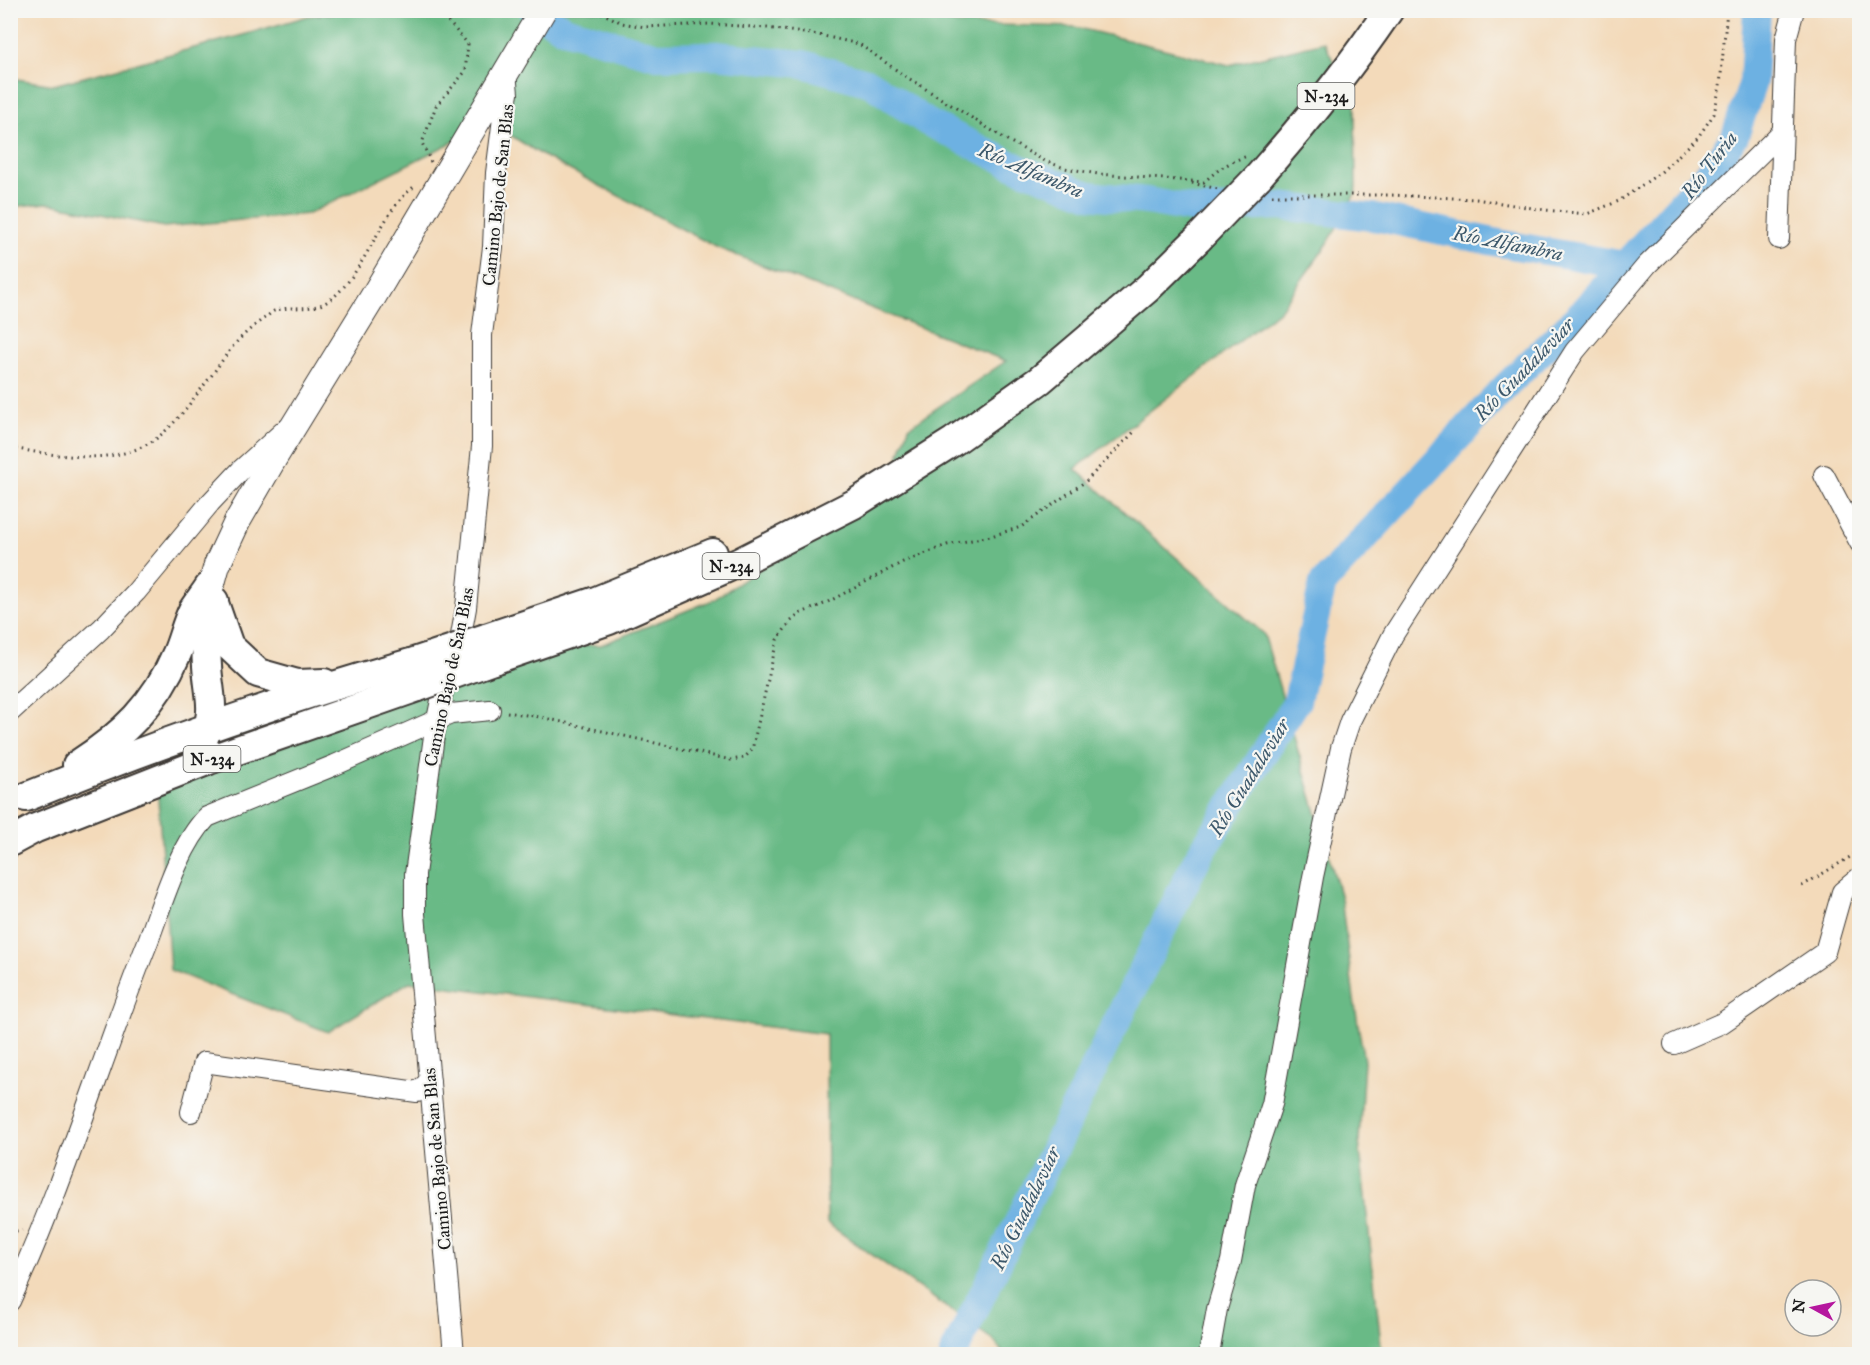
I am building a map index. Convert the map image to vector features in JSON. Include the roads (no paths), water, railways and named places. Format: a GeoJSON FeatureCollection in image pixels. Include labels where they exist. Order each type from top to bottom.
{"type":"FeatureCollection","features":[{"type":"Feature","properties":{"kind":"highway","name":"N-234"},"geometry":{"type":"LineString","coordinates":[[10,842],[36,828],[415,675],[490,649],[609,620],[738,563],[854,504],[954,441],[1040,380],[1148,288],[1264,179],[1360,53],[1389,10]]}},
{"type":"Feature","properties":{"kind":"highway"},"geometry":{"type":"LineString","coordinates":[[213,592],[229,646],[258,673],[297,684],[347,681]]}},
{"type":"Feature","properties":{"kind":"highway"},"geometry":{"type":"LineString","coordinates":[[10,834],[35,819],[100,790],[176,763],[198,750],[209,728],[212,707],[207,667],[207,631],[213,592]]}},
{"type":"Feature","properties":{"kind":"highway"},"geometry":{"type":"LineString","coordinates":[[18,801],[92,755],[129,726],[156,692],[177,652],[194,609],[213,592]]}},
{"type":"Feature","properties":{"kind":"highway","name":"N-234"},"geometry":{"type":"LineString","coordinates":[[18,801],[209,728],[347,681],[415,675]]}},
{"type":"Feature","properties":{"kind":"main road"},"geometry":{"type":"LineString","coordinates":[[213,592],[217,565],[237,522],[543,10]]}},
{"type":"Feature","properties":{"kind":"street"},"geometry":{"type":"LineString","coordinates":[[1779,239],[1786,39],[1794,10]]}},
{"type":"Feature","properties":{"kind":"street","name":"Camino Bajo de San Blas"},"geometry":{"type":"LineString","coordinates":[[454,1354],[415,914],[415,874],[437,720],[443,691],[459,646],[466,608],[482,446],[482,335],[493,247],[496,173],[508,94],[506,72]]}},
{"type":"Feature","properties":{"kind":"street"},"geometry":{"type":"LineString","coordinates":[[1209,1354],[1217,1309],[1231,1261],[1245,1185],[1272,1104],[1313,877],[1341,748],[1350,721],[1393,635],[1575,351],[1647,265],[1781,133]]}},
{"type":"Feature","properties":{"kind":"street"},"geometry":{"type":"LineString","coordinates":[[10,712],[101,629],[136,592],[210,503],[241,470],[298,418]]}},
{"type":"Feature","properties":{"kind":"street"},"geometry":{"type":"LineString","coordinates":[[1824,475],[1860,543]]}},
{"type":"Feature","properties":{"kind":"street"},"geometry":{"type":"LineString","coordinates":[[10,1300],[30,1258],[122,1006],[175,872],[196,829],[207,817],[335,765],[437,720],[452,714],[490,710]]}},
{"type":"Feature","properties":{"kind":"street"},"geometry":{"type":"LineString","coordinates":[[1674,1044],[1722,1023],[1826,952],[1842,892],[1860,877]]}},
{"type":"Feature","properties":{"kind":"street"},"geometry":{"type":"LineString","coordinates":[[190,1112],[204,1062],[417,1092],[430,1081]]}},
{"type":"Feature","properties":{"kind":"waterway","name":"Río Alfambra"},"geometry":{"type":"LineString","coordinates":[[533,10],[564,29],[657,56],[716,55],[803,64],[870,83],[927,122],[1019,168],[1089,195],[1147,201],[1197,210],[1280,206],[1380,218],[1499,243],[1625,265]]}},
{"type":"Feature","properties":{"kind":"waterway","name":"Río Guadalaviar"},"geometry":{"type":"LineString","coordinates":[[953,1354],[1197,859],[1297,701],[1323,583],[1505,387],[1580,314],[1709,172],[1735,136],[1753,82],[1757,10]]}},
{"type":"Feature","properties":{"kind":"water label","name":"Río Turia"},"geometry":{"type":"Point","coordinates":[1709,165]}}]}
